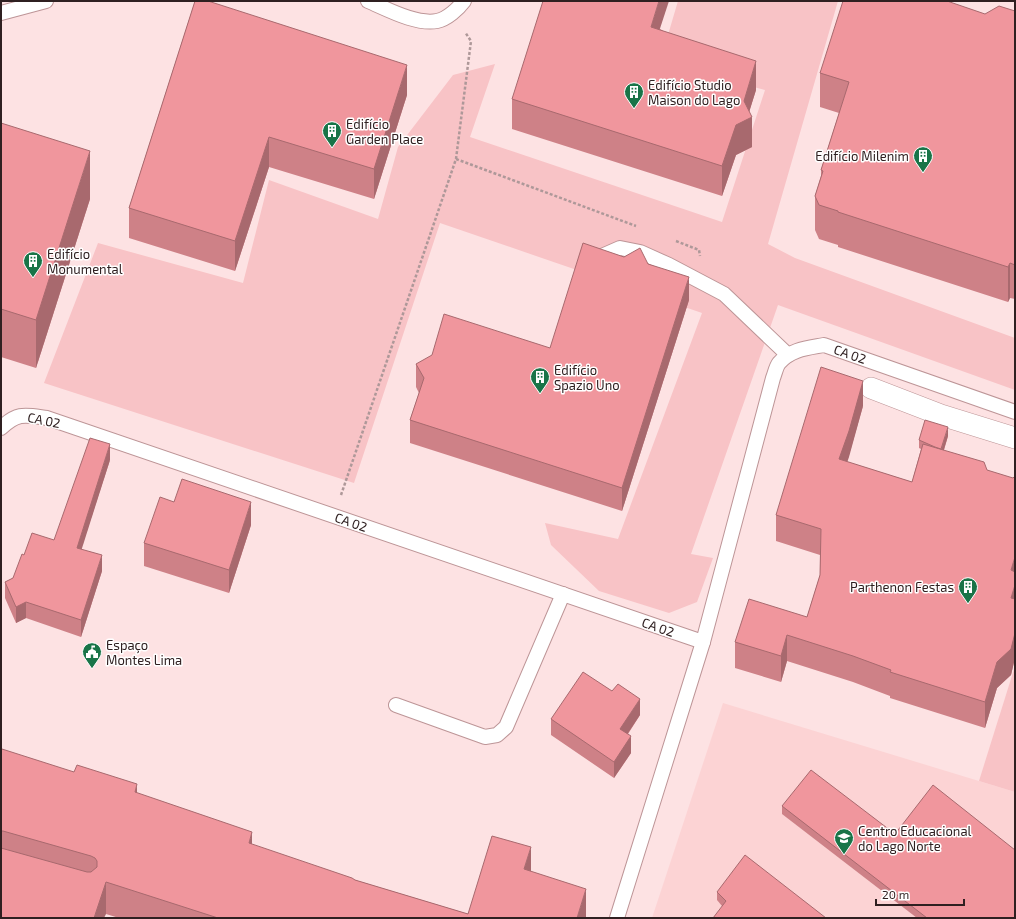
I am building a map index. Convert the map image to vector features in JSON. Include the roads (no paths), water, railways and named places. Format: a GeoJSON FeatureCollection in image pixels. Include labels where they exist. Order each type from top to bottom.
{"type":"FeatureCollection","features":[{"type":"Feature","properties":{"kind":"street"},"geometry":{"type":"LineString","coordinates":[[871,388],[941,415],[1015,438]]}},
{"type":"Feature","properties":{"kind":"lane"},"geometry":{"type":"LineString","coordinates":[[1,13],[46,1]]}},
{"type":"Feature","properties":{"kind":"lane"},"geometry":{"type":"LineString","coordinates":[[368,1],[417,21],[437,21],[456,11],[464,1]]}},
{"type":"Feature","properties":{"kind":"lane"},"geometry":{"type":"LineString","coordinates":[[595,259],[620,248],[640,252],[669,265],[724,294],[788,355],[779,364],[773,378],[703,642],[617,918]]}},
{"type":"Feature","properties":{"kind":"lane","name":"CA 02"},"geometry":{"type":"LineString","coordinates":[[788,355],[801,349],[824,345],[1015,412]]}},
{"type":"Feature","properties":{"kind":"lane","name":"CA 02"},"geometry":{"type":"LineString","coordinates":[[1,428],[22,415],[47,418],[703,642]]}},
{"type":"Feature","properties":{"kind":"lane"},"geometry":{"type":"LineString","coordinates":[[396,705],[485,737],[497,735],[506,727],[563,594]]}},
{"type":"Feature","properties":{"kind":"place","name":"Edifício Studio Maison do Lago"},"geometry":{"type":"Point","coordinates":[634,109]}},
{"type":"Feature","properties":{"kind":"place","name":"Edifício Garden Place"},"geometry":{"type":"Point","coordinates":[332,148]}},
{"type":"Feature","properties":{"kind":"place","name":"Edifício Milenim"},"geometry":{"type":"Point","coordinates":[923,173]}},
{"type":"Feature","properties":{"kind":"place","name":"Edifício Monumental"},"geometry":{"type":"Point","coordinates":[33,278]}},
{"type":"Feature","properties":{"kind":"place","name":"Edifício Spazio Uno"},"geometry":{"type":"Point","coordinates":[540,394]}},
{"type":"Feature","properties":{"kind":"place","name":"Parthenon Festas"},"geometry":{"type":"Point","coordinates":[968,604]}},
{"type":"Feature","properties":{"kind":"place","name":"Espaço Montes Lima"},"geometry":{"type":"Point","coordinates":[92,669]}},
{"type":"Feature","properties":{"kind":"place","name":"Centro Educacional do Lago Norte"},"geometry":{"type":"Point","coordinates":[844,855]}}]}
